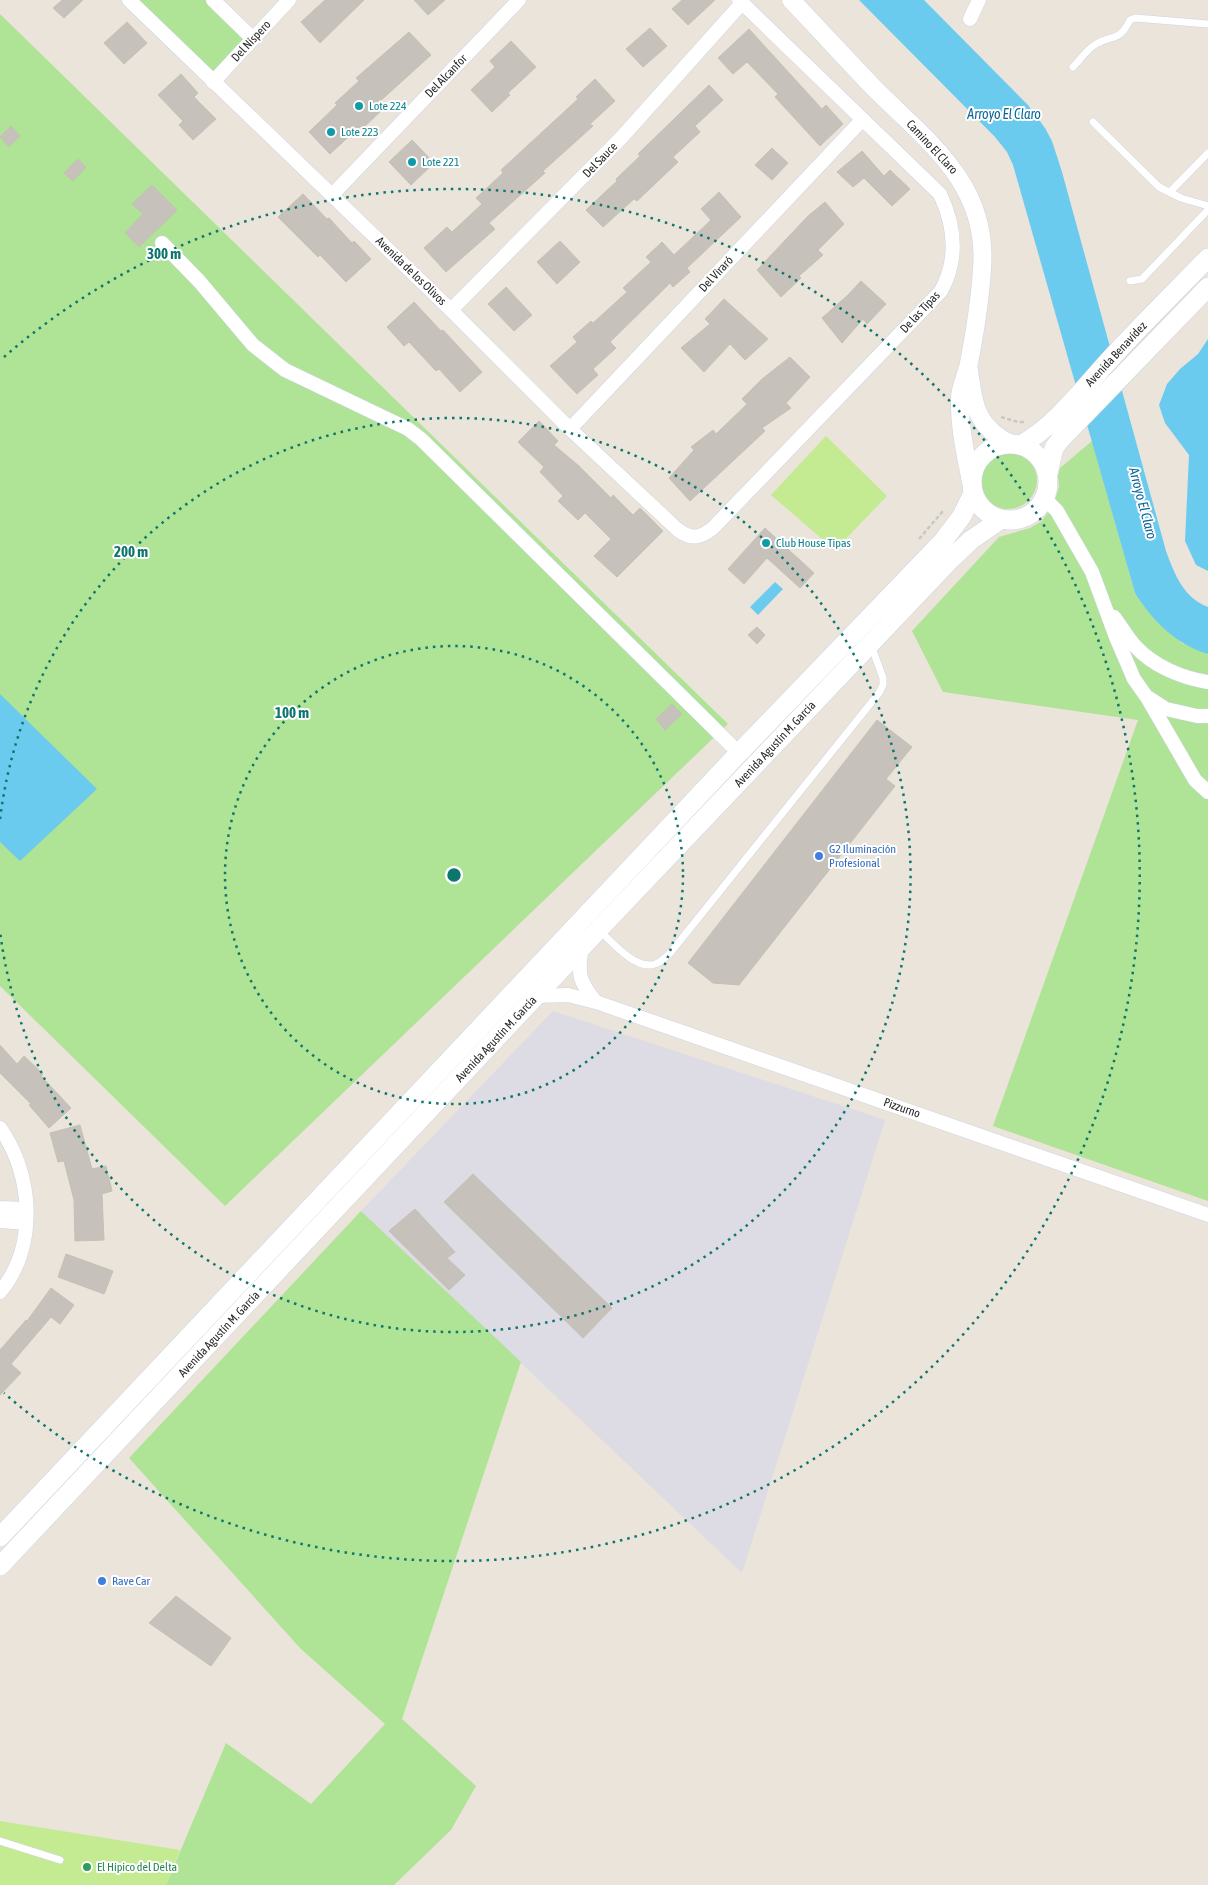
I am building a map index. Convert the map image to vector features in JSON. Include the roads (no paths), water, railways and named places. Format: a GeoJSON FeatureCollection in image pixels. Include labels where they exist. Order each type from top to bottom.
{"type":"FeatureCollection","features":[{"type":"Feature","properties":{"kind":"main road","name":"Avenida Benavídez"},"geometry":{"type":"LineString","coordinates":[[1016,444],[1038,434],[1063,410],[1208,258]]}},
{"type":"Feature","properties":{"kind":"main road","name":"Avenida Benavídez"},"geometry":{"type":"LineString","coordinates":[[1048,473],[1054,448],[1070,428],[1208,287]]}},
{"type":"Feature","properties":{"kind":"main road"},"geometry":{"type":"LineString","coordinates":[[1016,444],[1033,451],[1042,461],[1048,473],[1045,499],[1037,510],[1026,517],[1013,521],[1000,520],[988,514],[978,505],[972,488],[976,464],[988,450],[999,445],[1016,444]]}},
{"type":"Feature","properties":{"kind":"main road","name":"Avenida Agustín M. García"},"geometry":{"type":"LineString","coordinates":[[0,1537],[739,753],[943,541],[962,516],[972,488]]}},
{"type":"Feature","properties":{"kind":"main road","name":"Avenida Agustín M. García"},"geometry":{"type":"LineString","coordinates":[[0,1566],[582,947],[951,559],[970,540],[1000,520]]}},
{"type":"Feature","properties":{"kind":"street","name":"Avenida de los Olivos"},"geometry":{"type":"LineString","coordinates":[[129,0],[451,310],[570,429],[678,530],[686,536],[695,538]]}},
{"type":"Feature","properties":{"kind":"street"},"geometry":{"type":"LineString","coordinates":[[213,0],[252,38]]}},
{"type":"Feature","properties":{"kind":"street","name":"Del Níspero"},"geometry":{"type":"LineString","coordinates":[[213,82],[289,0]]}},
{"type":"Feature","properties":{"kind":"street","name":"Camino El Claro"},"geometry":{"type":"LineString","coordinates":[[791,0],[947,160],[969,194],[978,220],[983,250],[981,282],[969,364],[960,398],[963,436],[972,488]]}},
{"type":"Feature","properties":{"kind":"street"},"geometry":{"type":"LineString","coordinates":[[970,19],[979,0]]}},
{"type":"Feature","properties":{"kind":"street","name":"De las Tipas"},"geometry":{"type":"LineString","coordinates":[[695,538],[704,535],[712,528],[941,291],[948,279],[954,252],[953,237],[945,205],[940,194],[741,2]]}},
{"type":"Feature","properties":{"kind":"street","name":"Del Sauce"},"geometry":{"type":"LineString","coordinates":[[451,310],[620,138],[741,2]]}},
{"type":"Feature","properties":{"kind":"street","name":"Del Alcanfor"},"geometry":{"type":"LineString","coordinates":[[332,196],[510,3]]}},
{"type":"Feature","properties":{"kind":"street","name":"Del Viraró"},"geometry":{"type":"LineString","coordinates":[[570,429],[862,120]]}},
{"type":"Feature","properties":{"kind":"street"},"geometry":{"type":"LineString","coordinates":[[162,243],[199,282],[253,345],[267,357],[285,370],[408,429],[421,439],[739,753]]}},
{"type":"Feature","properties":{"kind":"street","name":"Camino El Claro"},"geometry":{"type":"LineString","coordinates":[[969,364],[974,403],[980,417],[995,436],[1016,444]]}},
{"type":"Feature","properties":{"kind":"street"},"geometry":{"type":"LineString","coordinates":[[1045,499],[1057,511],[1092,572],[1134,679],[1195,780],[1208,792]]}},
{"type":"Feature","properties":{"kind":"street"},"geometry":{"type":"LineString","coordinates":[[1103,602],[1135,647],[1159,666],[1192,679],[1208,682]]}},
{"type":"Feature","properties":{"kind":"street"},"geometry":{"type":"LineString","coordinates":[[1146,696],[1166,709],[1197,716],[1208,716]]}},
{"type":"Feature","properties":{"kind":"street"},"geometry":{"type":"LineString","coordinates":[[582,947],[579,968],[580,976],[583,986],[596,1002]]}},
{"type":"Feature","properties":{"kind":"street","name":"Pizzurno"},"geometry":{"type":"LineString","coordinates":[[536,996],[568,995],[596,1002],[1208,1215]]}},
{"type":"Feature","properties":{"kind":"street"},"geometry":{"type":"LineString","coordinates":[[0,1128],[9,1141],[23,1181],[26,1216],[21,1255],[15,1269],[0,1292]]}},
{"type":"Feature","properties":{"kind":"street"},"geometry":{"type":"LineString","coordinates":[[0,1208],[26,1216]]}},
{"type":"Feature","properties":{"kind":"street"},"geometry":{"type":"LineString","coordinates":[[0,1221],[26,1216]]}},
{"type":"Feature","properties":{"kind":"lane"},"geometry":{"type":"LineString","coordinates":[[1073,67],[1094,45],[1116,38],[1123,32],[1130,20],[1135,18],[1208,24]]}},
{"type":"Feature","properties":{"kind":"lane"},"geometry":{"type":"LineString","coordinates":[[1093,122],[1158,187],[1208,206]]}},
{"type":"Feature","properties":{"kind":"lane"},"geometry":{"type":"LineString","coordinates":[[1170,192],[1208,153]]}},
{"type":"Feature","properties":{"kind":"lane"},"geometry":{"type":"LineString","coordinates":[[1130,281],[1142,279],[1208,210]]}},
{"type":"Feature","properties":{"kind":"lane"},"geometry":{"type":"LineString","coordinates":[[599,930],[636,963],[646,966],[655,964],[671,952],[878,693],[883,685],[883,678],[870,644]]}},
{"type":"Feature","properties":{"kind":"lane"},"geometry":{"type":"LineString","coordinates":[[0,1841],[60,1860]]}},
{"type":"Feature","properties":{"kind":"water","name":"Arroyo El Claro"},"geometry":{"type":"Polygon","coordinates":[[[859,0],[924,0],[1028,105],[1052,141],[1166,551],[1177,577],[1186,591],[1199,603],[1208,607],[1208,654],[1196,650],[1175,638],[1149,613],[1135,593],[1013,165],[1007,152],[995,137],[859,0]]]}},
{"type":"Feature","properties":{"kind":"water"},"geometry":{"type":"Polygon","coordinates":[[[1208,339],[1208,571],[1196,565],[1185,541],[1189,455],[1165,423],[1159,405],[1167,384],[1180,369],[1198,354],[1208,339]]]}},
{"type":"Feature","properties":{"kind":"water"},"geometry":{"type":"Polygon","coordinates":[[[775,582],[783,589],[758,615],[750,607],[775,582]]]}},
{"type":"Feature","properties":{"kind":"water"},"geometry":{"type":"Polygon","coordinates":[[[0,694],[97,789],[20,861],[0,842],[0,694]]]}},
{"type":"Feature","properties":{"kind":"place","name":"Lote 224"},"geometry":{"type":"Point","coordinates":[359,106]}},
{"type":"Feature","properties":{"kind":"place","name":"Lote 223"},"geometry":{"type":"Point","coordinates":[331,132]}},
{"type":"Feature","properties":{"kind":"place","name":"Lote 221"},"geometry":{"type":"Point","coordinates":[412,162]}},
{"type":"Feature","properties":{"kind":"place","name":"Club House Tipas"},"geometry":{"type":"Point","coordinates":[766,543]}},
{"type":"Feature","properties":{"kind":"place","name":"G2 Iluminación Profesional"},"geometry":{"type":"Point","coordinates":[819,856]}},
{"type":"Feature","properties":{"kind":"place","name":"Rave Car"},"geometry":{"type":"Point","coordinates":[102,1581]}},
{"type":"Feature","properties":{"kind":"place","name":"El Hípico del Delta"},"geometry":{"type":"Point","coordinates":[87,1867]}}]}
